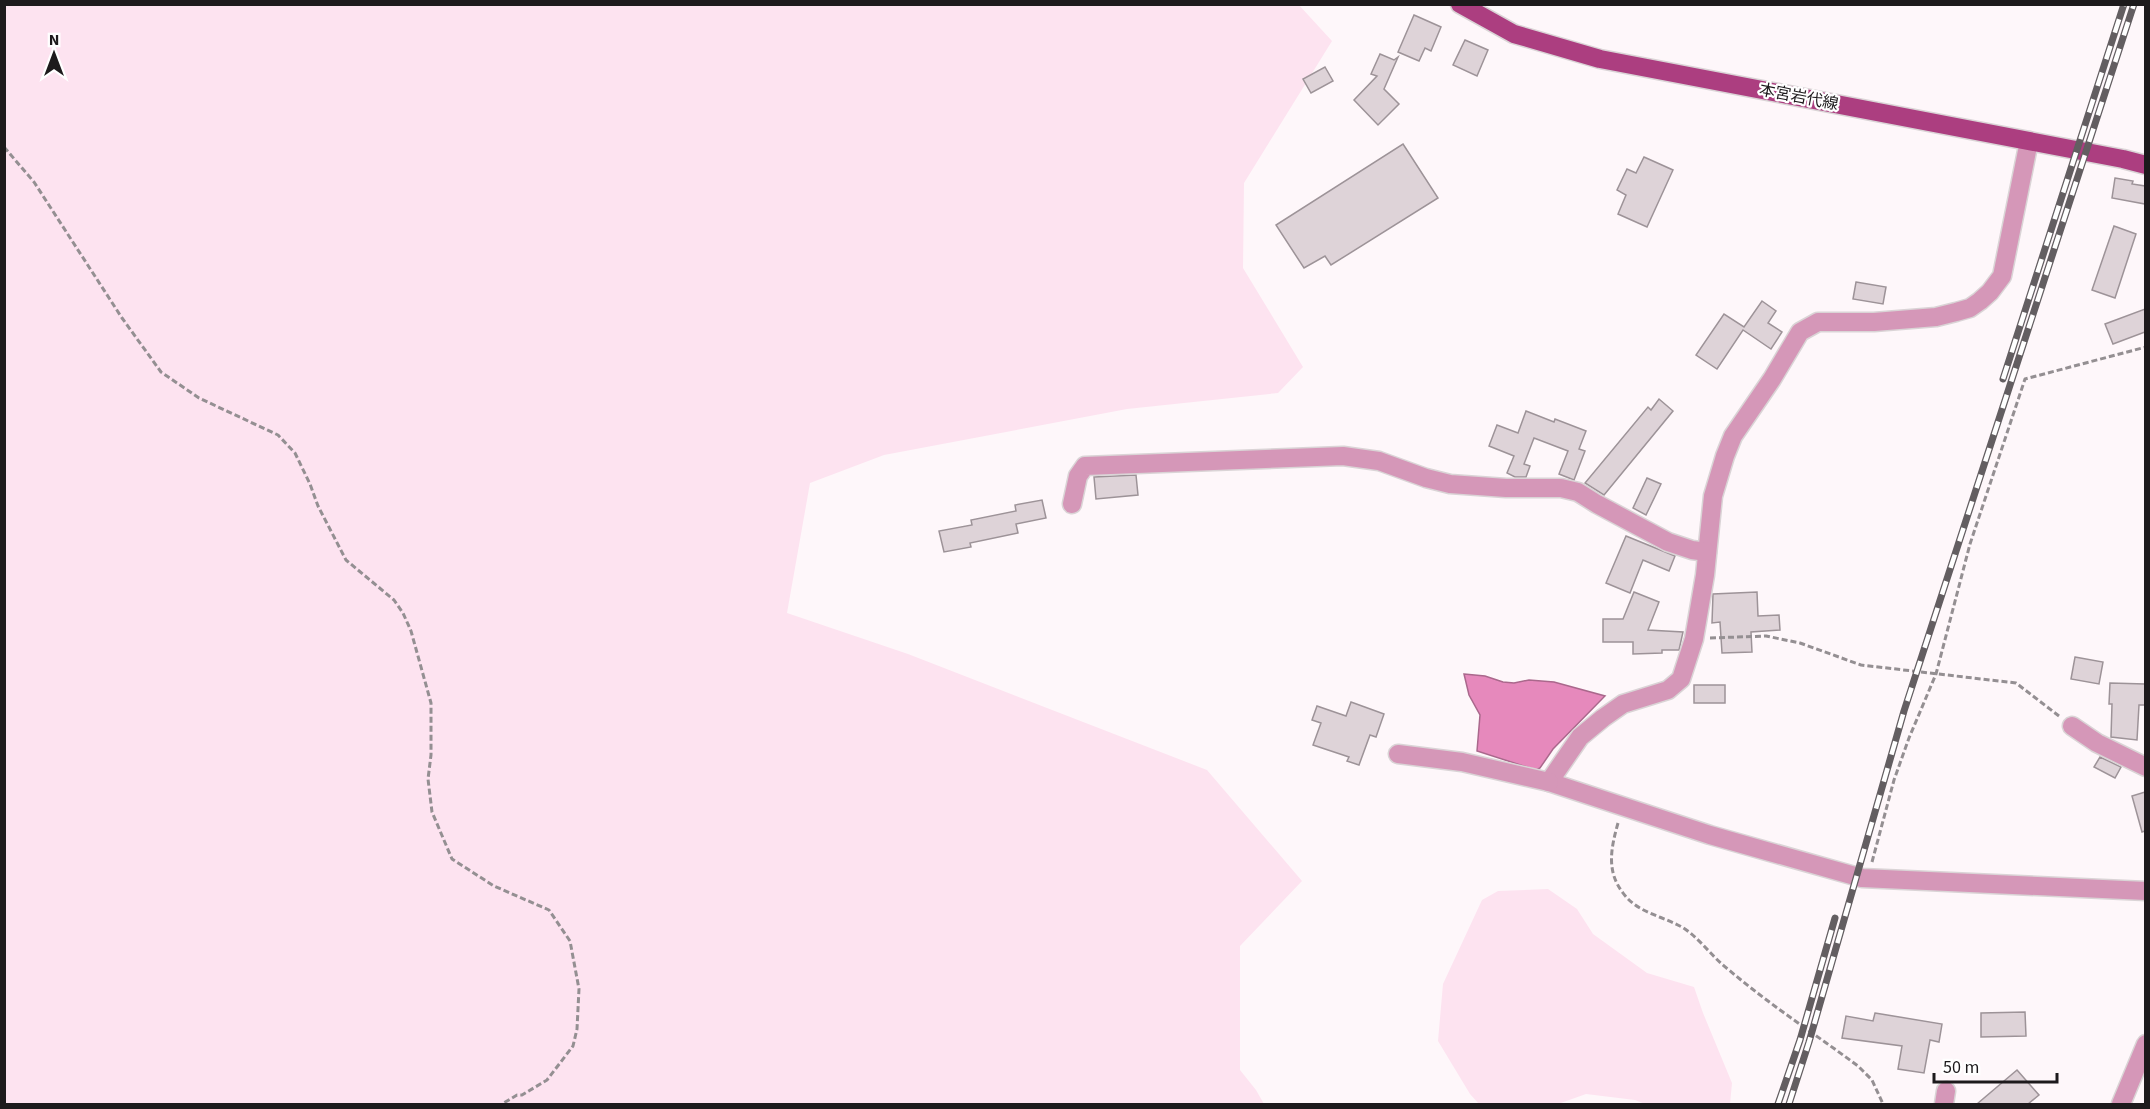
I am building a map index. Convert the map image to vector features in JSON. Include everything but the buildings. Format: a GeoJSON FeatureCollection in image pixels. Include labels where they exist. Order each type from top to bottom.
{"type":"FeatureCollection","features":[{"type":"Feature","properties":{"kind":"main road","name":"本宮岩代線"},"geometry":{"type":"LineString","coordinates":[[1460,4],[1514,34],[1600,59],[2145,165]]}},
{"type":"Feature","properties":{"kind":"street"},"geometry":{"type":"LineString","coordinates":[[1549,783],[1581,737],[1603,718],[1623,704],[1668,690],[1681,679],[1694,639],[1713,496],[1725,456],[1733,436],[1772,380],[1800,332],[1818,322],[1874,322],[1936,317],[1970,308],[1980,301],[2002,276],[2029,141]]}},
{"type":"Feature","properties":{"kind":"street"},"geometry":{"type":"LineString","coordinates":[[1071,504],[1078,476],[1086,466],[1363,457],[1379,460],[1426,478],[1450,484],[1506,488],[1561,488],[1578,492],[1668,543],[1707,552]]}},
{"type":"Feature","properties":{"kind":"street"},"geometry":{"type":"LineString","coordinates":[[2072,726],[2097,743],[2145,767]]}},
{"type":"Feature","properties":{"kind":"street"},"geometry":{"type":"LineString","coordinates":[[1398,754],[1462,762],[1549,783],[1710,835],[1869,879],[2145,891]]}},
{"type":"Feature","properties":{"kind":"street"},"geometry":{"type":"LineString","coordinates":[[2121,1104],[2145,1044]]}},
{"type":"Feature","properties":{"kind":"path"},"geometry":{"type":"LineString","coordinates":[[4,147],[34,182],[122,318],[161,372],[199,398],[278,435],[295,453],[318,506],[346,560],[394,600],[403,613],[411,631],[431,703],[431,754],[428,779],[432,812],[452,860],[494,886],[549,910],[570,941],[579,989],[577,1029],[573,1046],[547,1080],[502,1104]]}},
{"type":"Feature","properties":{"kind":"path"},"geometry":{"type":"LineString","coordinates":[[1869,879],[1894,780],[1936,674],[1970,544],[2025,379],[2145,347]]}},
{"type":"Feature","properties":{"kind":"path"},"geometry":{"type":"LineString","coordinates":[[1694,639],[1766,636],[1800,643],[1861,665],[2016,683],[2072,726]]}},
{"type":"Feature","properties":{"kind":"path"},"geometry":{"type":"LineString","coordinates":[[1623,807],[1612,844],[1611,867],[1615,880],[1631,903],[1656,917],[1684,928],[1697,938],[1727,969],[1858,1066],[1872,1080],[1884,1104]]}},
{"type":"Feature","properties":{"kind":"shaded area"},"geometry":{"type":"Polygon","coordinates":[[[1298,4],[1332,41],[1244,183],[1243,268],[1303,367],[1278,393],[1127,409],[884,455],[810,483],[787,613],[908,654],[1207,770],[1302,881],[1240,946],[1240,1070],[1264,1104],[5,1104],[5,5],[1298,4]]]}},
{"type":"Feature","properties":{"kind":"shaded area"},"geometry":{"type":"Polygon","coordinates":[[[1464,674],[1514,683],[1529,680],[1554,682],[1605,696],[1553,749],[1540,768],[1536,770],[1477,751],[1480,715],[1469,695],[1464,674]]]}},
{"type":"Feature","properties":{"kind":"shaded area"},"geometry":{"type":"Polygon","coordinates":[[[1548,889],[1577,909],[1593,934],[1647,973],[1694,987],[1732,1083],[1730,1104],[1645,1104],[1635,1100],[1586,1094],[1558,1104],[1479,1104],[1470,1094],[1438,1041],[1443,984],[1482,900],[1498,891],[1548,889]]]}},
{"type":"Feature","properties":{"kind":"railway"},"geometry":{"type":"LineString","coordinates":[[2003,379],[2124,4]]}},
{"type":"Feature","properties":{"kind":"railway"},"geometry":{"type":"LineString","coordinates":[[1789,1104],[1904,711],[2134,4]]}},
{"type":"Feature","properties":{"kind":"railway"},"geometry":{"type":"LineString","coordinates":[[1778,1104],[1800,1040],[1835,918]]}}]}
